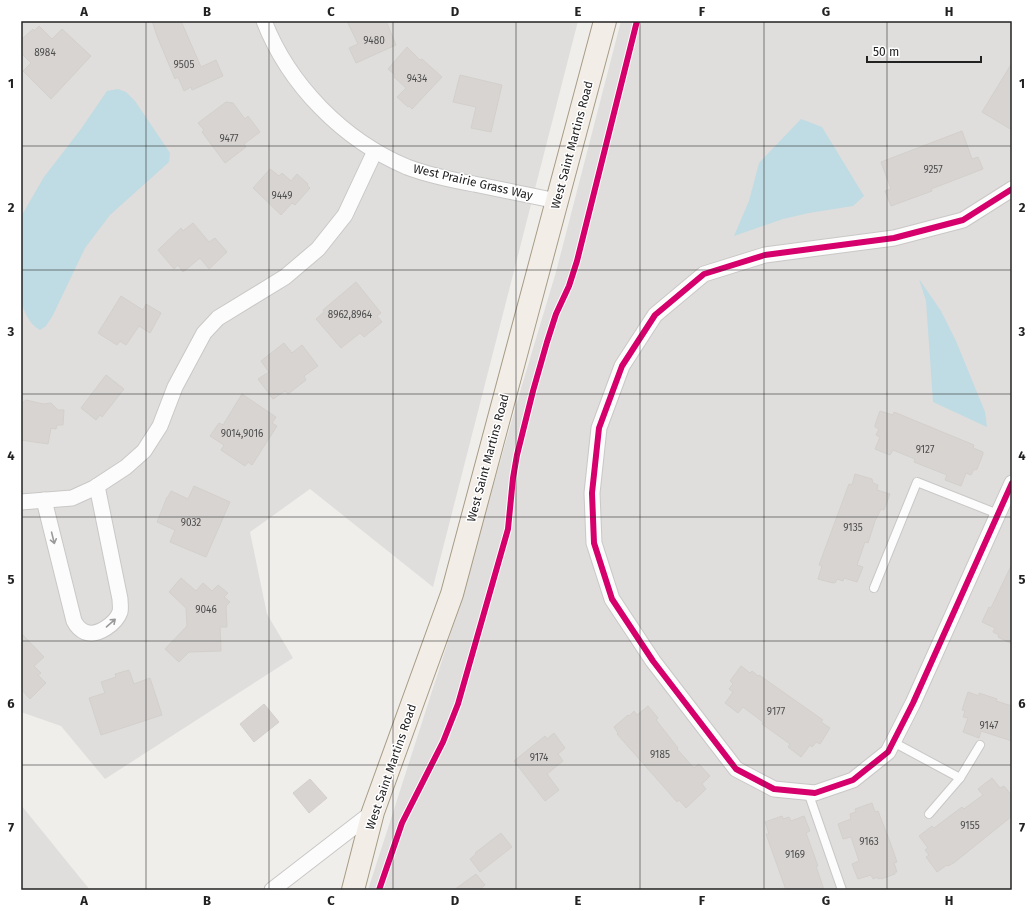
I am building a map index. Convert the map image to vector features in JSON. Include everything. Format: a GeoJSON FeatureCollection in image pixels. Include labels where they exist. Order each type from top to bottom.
{"type":"FeatureCollection","features":[{"type":"Feature","properties":{"kind":"main road","name":"West Saint Martins Road"},"geometry":{"type":"LineString","coordinates":[[353,890],[373,812],[452,594],[605,21]]}},
{"type":"Feature","properties":{"kind":"street","name":"West Prairie Grass Way"},"geometry":{"type":"LineString","coordinates":[[264,21],[287,66],[319,106],[348,133],[375,151],[407,167],[450,179],[557,201]]}},
{"type":"Feature","properties":{"kind":"street"},"geometry":{"type":"LineString","coordinates":[[21,502],[72,498],[97,486],[126,467],[144,451],[160,426],[175,387],[204,333],[218,318],[285,277],[318,249],[345,215],[375,151]]}},
{"type":"Feature","properties":{"kind":"street"},"geometry":{"type":"LineString","coordinates":[[1012,188],[963,220],[894,238],[765,255],[704,274],[655,315],[622,366],[599,428],[592,493],[594,543],[612,599],[653,661],[736,769],[774,789],[815,793],[853,780],[888,752],[913,703],[1012,483]]}},
{"type":"Feature","properties":{"kind":"street"},"geometry":{"type":"LineString","coordinates":[[44,500],[74,621],[77,626],[85,632],[91,633],[100,631],[108,627],[115,620],[120,611],[120,599],[97,486]]}},
{"type":"Feature","properties":{"kind":"street"},"geometry":{"type":"LineString","coordinates":[[272,890],[373,812]]}},
{"type":"Feature","properties":{"kind":"lane"},"geometry":{"type":"LineString","coordinates":[[874,588],[917,482],[998,514]]}},
{"type":"Feature","properties":{"kind":"lane"},"geometry":{"type":"LineString","coordinates":[[893,742],[960,778]]}},
{"type":"Feature","properties":{"kind":"lane"},"geometry":{"type":"LineString","coordinates":[[929,814],[960,778],[980,745]]}},
{"type":"Feature","properties":{"kind":"lane"},"geometry":{"type":"LineString","coordinates":[[808,792],[842,890]]}},
{"type":"Feature","properties":{"kind":"shaded area"},"geometry":{"type":"Polygon","coordinates":[[[21,21],[578,21],[433,587],[310,489],[250,532],[267,614],[293,658],[105,779],[61,726],[21,712],[21,21]]]}},
{"type":"Feature","properties":{"kind":"shaded area"},"geometry":{"type":"Polygon","coordinates":[[[621,21],[1012,21],[1012,890],[368,890],[454,623],[556,272],[621,21]]]}},
{"type":"Feature","properties":{"kind":"shaded area"},"geometry":{"type":"Polygon","coordinates":[[[21,805],[90,890],[21,890],[21,805]]]}},
{"type":"Feature","properties":{"kind":"water"},"geometry":{"type":"Polygon","coordinates":[[[118,89],[126,92],[135,101],[170,153],[169,162],[110,215],[85,248],[53,315],[46,326],[40,330],[28,317],[21,300],[22,215],[44,177],[81,129],[107,91],[118,89]]]}},
{"type":"Feature","properties":{"kind":"water"},"geometry":{"type":"Polygon","coordinates":[[[801,119],[822,127],[864,196],[853,206],[783,219],[734,236],[749,201],[759,163],[801,119]]]}},
{"type":"Feature","properties":{"kind":"water"},"geometry":{"type":"Polygon","coordinates":[[[919,279],[941,311],[956,341],[985,412],[987,427],[933,402],[926,301],[919,279]]]}},
{"type":"Feature","properties":{"kind":"building"},"geometry":{"type":"Polygon","coordinates":[[[152,21],[181,21],[201,67],[216,60],[223,76],[192,90],[191,87],[184,91],[178,77],[175,79],[152,21]]]}},
{"type":"Feature","properties":{"kind":"building"},"geometry":{"type":"Polygon","coordinates":[[[347,21],[386,21],[396,45],[356,63],[349,48],[358,44],[347,21]]]}},
{"type":"Feature","properties":{"kind":"building"},"geometry":{"type":"Polygon","coordinates":[[[39,26],[52,39],[62,29],[91,56],[51,99],[23,71],[31,63],[21,53],[21,40],[33,29],[34,31],[39,26]]]}},
{"type":"Feature","properties":{"kind":"building"},"geometry":{"type":"Polygon","coordinates":[[[407,47],[420,60],[422,59],[442,77],[412,109],[397,97],[406,88],[388,69],[407,47]]]}},
{"type":"Feature","properties":{"kind":"building"},"geometry":{"type":"Polygon","coordinates":[[[1012,63],[1012,130],[982,112],[1012,63]]]}},
{"type":"Feature","properties":{"kind":"building"},"geometry":{"type":"Polygon","coordinates":[[[460,75],[502,85],[491,132],[471,128],[476,107],[453,102],[460,75]]]}},
{"type":"Feature","properties":{"kind":"building"},"geometry":{"type":"Polygon","coordinates":[[[226,102],[233,103],[245,119],[248,116],[260,132],[244,144],[246,147],[225,163],[202,132],[204,130],[198,123],[226,102]]]}},
{"type":"Feature","properties":{"kind":"building"},"geometry":{"type":"Polygon","coordinates":[[[962,131],[972,159],[978,157],[983,169],[931,189],[932,191],[891,206],[885,191],[891,189],[881,162],[962,131]]]}},
{"type":"Feature","properties":{"kind":"building"},"geometry":{"type":"Polygon","coordinates":[[[270,169],[279,176],[282,173],[291,181],[297,174],[308,184],[307,185],[310,188],[295,205],[292,203],[281,215],[253,188],[270,169]]]}},
{"type":"Feature","properties":{"kind":"building"},"geometry":{"type":"Polygon","coordinates":[[[193,223],[209,242],[215,238],[227,252],[209,269],[200,258],[183,272],[178,265],[174,269],[158,250],[181,228],[183,231],[193,223]]]}},
{"type":"Feature","properties":{"kind":"building"},"geometry":{"type":"Polygon","coordinates":[[[356,282],[381,313],[377,316],[382,322],[364,337],[360,333],[341,348],[316,319],[324,312],[323,310],[356,282]]]}},
{"type":"Feature","properties":{"kind":"building"},"geometry":{"type":"Polygon","coordinates":[[[121,296],[143,310],[146,304],[161,313],[150,333],[139,326],[126,345],[120,341],[117,345],[98,333],[121,296]]]}},
{"type":"Feature","properties":{"kind":"building"},"geometry":{"type":"Polygon","coordinates":[[[284,343],[292,353],[302,345],[318,366],[304,376],[306,380],[288,394],[285,391],[273,399],[258,379],[269,372],[261,361],[284,343]]]}},
{"type":"Feature","properties":{"kind":"building"},"geometry":{"type":"Polygon","coordinates":[[[106,375],[124,389],[102,417],[100,415],[96,420],[81,408],[106,375]]]}},
{"type":"Feature","properties":{"kind":"building"},"geometry":{"type":"Polygon","coordinates":[[[242,394],[276,417],[272,423],[277,426],[252,465],[248,462],[245,466],[221,450],[224,445],[210,436],[219,423],[223,425],[242,394]]]}},
{"type":"Feature","properties":{"kind":"building"},"geometry":{"type":"Polygon","coordinates":[[[26,400],[43,404],[51,403],[58,410],[64,410],[63,425],[57,425],[56,429],[51,428],[48,444],[21,440],[21,404],[26,400]]]}},
{"type":"Feature","properties":{"kind":"building"},"geometry":{"type":"Polygon","coordinates":[[[880,411],[893,415],[894,412],[974,445],[973,448],[983,452],[977,469],[974,469],[971,475],[966,473],[961,486],[945,480],[947,475],[914,462],[915,459],[893,450],[890,455],[875,449],[880,437],[876,435],[879,429],[875,427],[875,425],[880,411]]]}},
{"type":"Feature","properties":{"kind":"building"},"geometry":{"type":"Polygon","coordinates":[[[855,474],[872,479],[873,483],[878,485],[877,490],[890,494],[884,510],[881,509],[875,521],[868,543],[865,542],[857,565],[863,567],[857,582],[844,578],[843,581],[837,579],[835,583],[818,579],[822,566],[819,565],[849,484],[852,485],[855,474]]]}},
{"type":"Feature","properties":{"kind":"building"},"geometry":{"type":"Polygon","coordinates":[[[194,486],[230,502],[206,557],[170,542],[175,530],[157,522],[171,491],[188,499],[194,486]]]}},
{"type":"Feature","properties":{"kind":"building"},"geometry":{"type":"Polygon","coordinates":[[[1012,564],[1012,644],[998,637],[999,635],[993,632],[995,628],[982,622],[989,607],[991,608],[1012,564]]]}},
{"type":"Feature","properties":{"kind":"building"},"geometry":{"type":"Polygon","coordinates":[[[181,578],[196,591],[203,583],[212,591],[218,585],[228,593],[224,597],[230,602],[226,606],[227,627],[220,627],[221,651],[189,652],[179,662],[165,649],[187,626],[186,608],[169,592],[181,578]]]}},
{"type":"Feature","properties":{"kind":"building"},"geometry":{"type":"Polygon","coordinates":[[[21,633],[44,657],[34,666],[41,673],[38,675],[46,683],[30,699],[21,689],[21,633]]]}},
{"type":"Feature","properties":{"kind":"building"},"geometry":{"type":"Polygon","coordinates":[[[741,666],[750,673],[752,671],[758,676],[759,675],[823,720],[821,722],[830,728],[820,744],[816,742],[812,747],[810,745],[801,757],[788,747],[790,744],[762,724],[763,722],[743,707],[738,713],[725,703],[733,692],[729,689],[733,684],[730,681],[741,666]]]}},
{"type":"Feature","properties":{"kind":"building"},"geometry":{"type":"Polygon","coordinates":[[[129,670],[134,684],[150,678],[162,715],[101,735],[89,698],[105,693],[101,682],[116,677],[115,674],[129,670]]]}},
{"type":"Feature","properties":{"kind":"building"},"geometry":{"type":"Polygon","coordinates":[[[968,692],[979,696],[979,693],[997,699],[996,701],[1012,706],[1012,741],[981,731],[979,738],[963,732],[968,718],[963,717],[965,711],[962,710],[968,692]]]}},
{"type":"Feature","properties":{"kind":"building"},"geometry":{"type":"Polygon","coordinates":[[[264,704],[279,722],[254,742],[240,724],[264,704]]]}},
{"type":"Feature","properties":{"kind":"building"},"geometry":{"type":"Polygon","coordinates":[[[648,706],[658,718],[656,720],[678,748],[677,749],[694,768],[699,764],[710,776],[702,784],[706,789],[686,808],[679,800],[677,802],[617,734],[618,733],[614,727],[634,711],[637,715],[648,706]]]}},
{"type":"Feature","properties":{"kind":"building"},"geometry":{"type":"Polygon","coordinates":[[[554,733],[565,748],[558,754],[563,761],[547,774],[559,790],[545,801],[514,761],[545,736],[547,739],[554,733]]]}},
{"type":"Feature","properties":{"kind":"building"},"geometry":{"type":"Polygon","coordinates":[[[992,778],[1000,788],[1004,786],[1012,796],[1012,816],[955,862],[948,866],[947,865],[937,872],[926,857],[929,855],[925,850],[928,848],[919,836],[932,826],[934,828],[962,807],[964,809],[983,795],[978,789],[992,778]]]}},
{"type":"Feature","properties":{"kind":"building"},"geometry":{"type":"Polygon","coordinates":[[[310,779],[327,798],[309,813],[293,793],[310,779]]]}},
{"type":"Feature","properties":{"kind":"building"},"geometry":{"type":"Polygon","coordinates":[[[872,803],[875,812],[878,811],[890,842],[897,862],[894,863],[897,872],[881,879],[878,879],[878,877],[873,879],[871,875],[858,879],[852,864],[859,861],[851,837],[843,839],[838,824],[851,819],[850,814],[856,812],[855,809],[872,803]]]}},
{"type":"Feature","properties":{"kind":"building"},"geometry":{"type":"Polygon","coordinates":[[[782,816],[783,819],[789,817],[791,821],[804,816],[810,831],[806,833],[818,866],[816,866],[824,890],[786,890],[766,834],[769,834],[765,822],[782,816]]]}},
{"type":"Feature","properties":{"kind":"building"},"geometry":{"type":"Polygon","coordinates":[[[501,833],[512,847],[480,872],[470,859],[476,854],[475,853],[501,833]]]}},
{"type":"Feature","properties":{"kind":"building"},"geometry":{"type":"Polygon","coordinates":[[[476,874],[485,885],[479,890],[454,890],[476,874]]]}},
{"type":"Feature","properties":{"kind":"cycle path"},"geometry":{"type":"LineString","coordinates":[[379,890],[402,823],[443,742],[458,704],[508,529],[517,455],[533,391],[556,314],[569,286],[577,261],[637,21]]}},
{"type":"Feature","properties":{"kind":"cycle path"},"geometry":{"type":"LineString","coordinates":[[1012,189],[963,220],[894,238],[765,255],[704,274],[655,315],[622,366],[599,428],[592,493],[594,543],[612,599],[653,661],[736,769],[774,789],[815,793],[853,780],[888,752],[913,703],[1012,483]]}}]}
